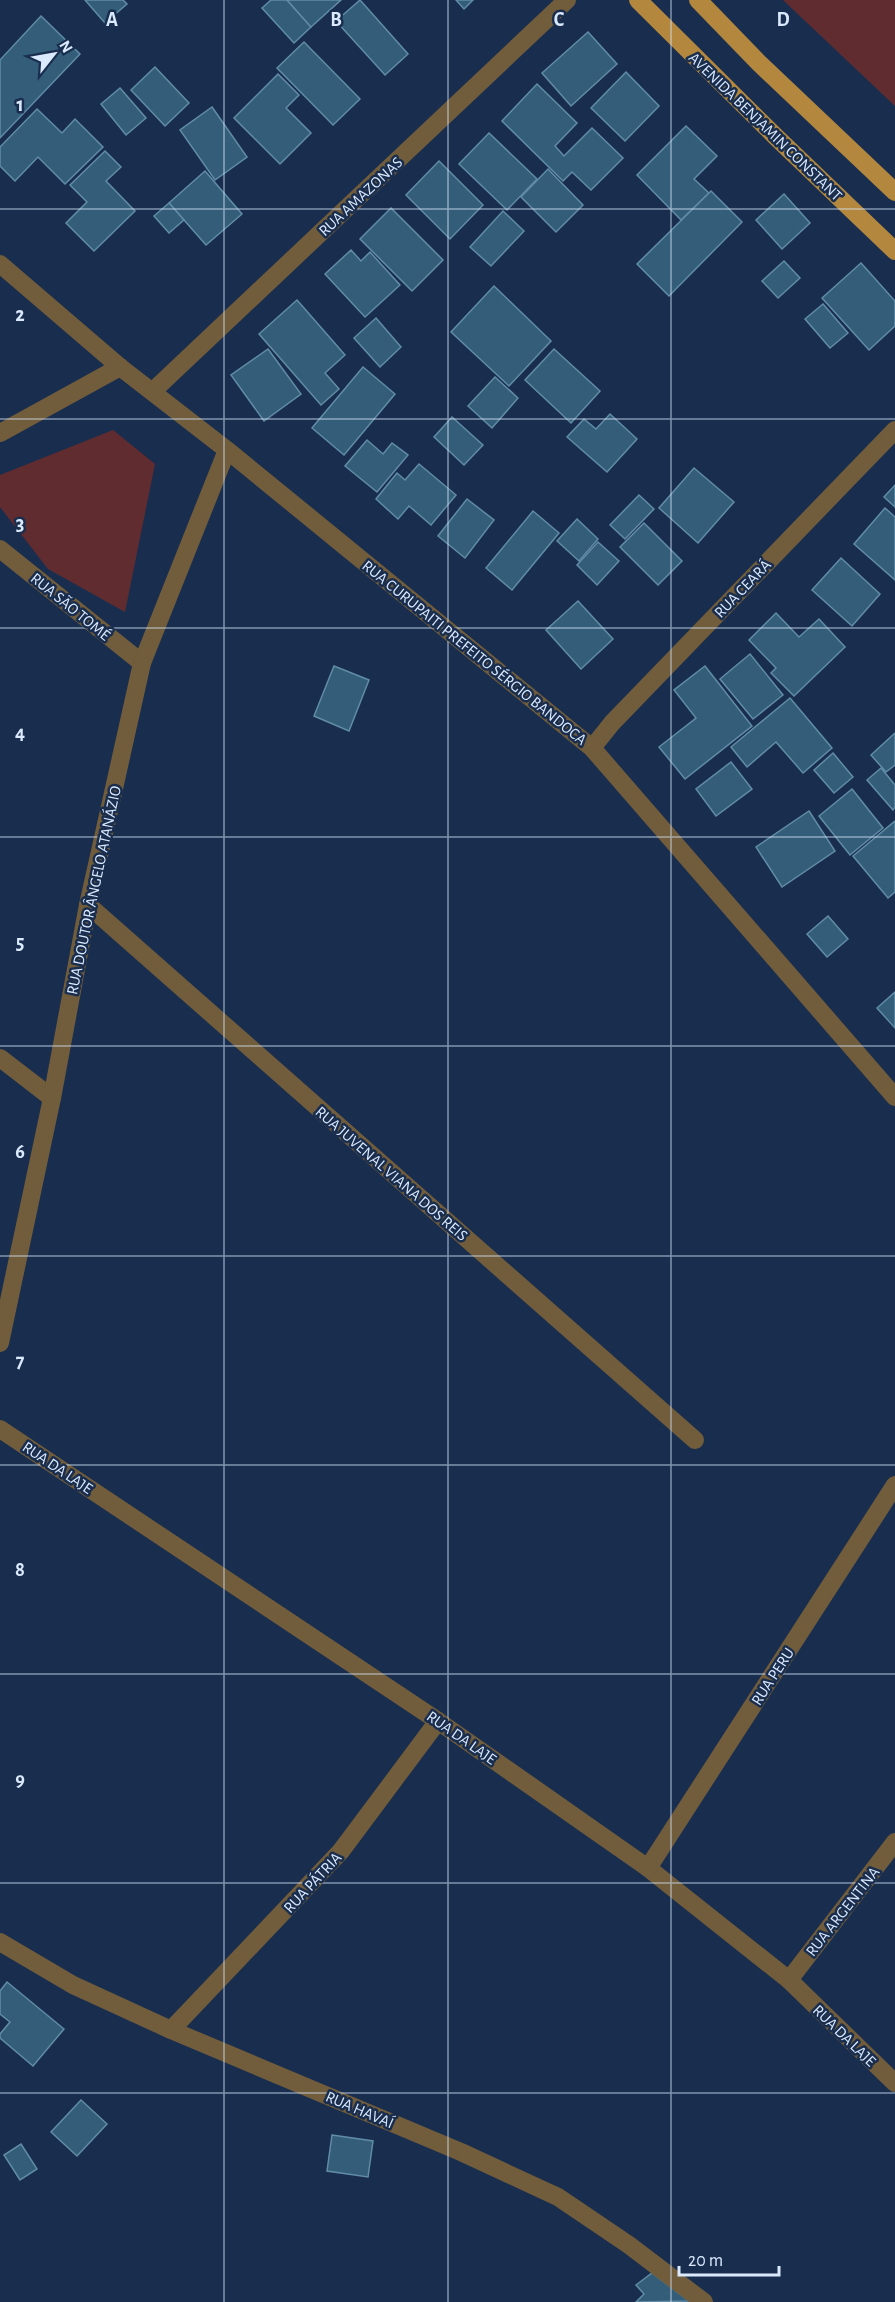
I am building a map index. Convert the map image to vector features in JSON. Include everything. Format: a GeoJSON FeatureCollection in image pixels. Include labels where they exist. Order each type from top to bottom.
{"type":"FeatureCollection","features":[{"type":"Feature","properties":{"kind":"main road","name":"AVENIDA BENJAMIN CONSTANT"},"geometry":{"type":"LineString","coordinates":[[638,0],[895,251]]}},
{"type":"Feature","properties":{"kind":"main road"},"geometry":{"type":"LineString","coordinates":[[698,0],[759,63],[895,192]]}},
{"type":"Feature","properties":{"kind":"street","name":"RUA AMAZONAS"},"geometry":{"type":"LineString","coordinates":[[153,391],[567,0]]}},
{"type":"Feature","properties":{"kind":"street","name":"RUA CURUPAITI PREFEITO SÉRGIO BANDOCA"},"geometry":{"type":"LineString","coordinates":[[0,264],[120,367],[227,450],[591,748],[895,1097]]}},
{"type":"Feature","properties":{"kind":"street"},"geometry":{"type":"LineString","coordinates":[[0,433],[120,367]]}},
{"type":"Feature","properties":{"kind":"street","name":"RUA CEARÁ"},"geometry":{"type":"LineString","coordinates":[[591,748],[620,714],[895,430]]}},
{"type":"Feature","properties":{"kind":"street","name":"RUA DOUTOR ÂNGELO ATANÁZIO"},"geometry":{"type":"LineString","coordinates":[[0,1343],[52,1098],[88,905],[142,663],[227,450]]}},
{"type":"Feature","properties":{"kind":"street","name":"RUA SÃO TOMÉ"},"geometry":{"type":"LineString","coordinates":[[0,549],[142,663]]}},
{"type":"Feature","properties":{"kind":"street","name":"RUA JUVENAL VIANA DOS REIS"},"geometry":{"type":"LineString","coordinates":[[88,905],[695,1440]]}},
{"type":"Feature","properties":{"kind":"street"},"geometry":{"type":"LineString","coordinates":[[0,1058],[52,1098]]}},
{"type":"Feature","properties":{"kind":"street","name":"RUA DA LAJE"},"geometry":{"type":"LineString","coordinates":[[0,1429],[438,1721],[648,1868],[789,1980],[895,2083]]}},
{"type":"Feature","properties":{"kind":"street","name":"RUA PERU"},"geometry":{"type":"LineString","coordinates":[[648,1868],[895,1485]]}},
{"type":"Feature","properties":{"kind":"street","name":"RUA PÁTRIA"},"geometry":{"type":"LineString","coordinates":[[171,2030],[341,1851],[438,1721]]}},
{"type":"Feature","properties":{"kind":"street","name":"RUA ARGENTINA"},"geometry":{"type":"LineString","coordinates":[[789,1980],[895,1842]]}},
{"type":"Feature","properties":{"kind":"street","name":"RUA HAVAÍ"},"geometry":{"type":"LineString","coordinates":[[0,1942],[73,1985],[171,2030],[450,2147],[558,2197],[629,2245],[704,2302]]}},
{"type":"Feature","properties":{"kind":"shaded area"},"geometry":{"type":"Polygon","coordinates":[[[783,0],[895,0],[895,106],[783,0]]]}},
{"type":"Feature","properties":{"kind":"shaded area"},"geometry":{"type":"Polygon","coordinates":[[[113,430],[155,464],[125,612],[48,569],[0,507],[0,475],[113,430]]]}},
{"type":"Feature","properties":{"kind":"building"},"geometry":{"type":"Polygon","coordinates":[[[85,0],[123,0],[127,4],[105,23],[85,0]]]}},
{"type":"Feature","properties":{"kind":"building"},"geometry":{"type":"Polygon","coordinates":[[[271,0],[287,0],[311,27],[294,43],[262,8],[271,0]]]}},
{"type":"Feature","properties":{"kind":"building"},"geometry":{"type":"Polygon","coordinates":[[[287,0],[341,0],[311,27],[287,0]]]}},
{"type":"Feature","properties":{"kind":"building"},"geometry":{"type":"Polygon","coordinates":[[[360,0],[408,54],[385,75],[336,21],[360,0]]]}},
{"type":"Feature","properties":{"kind":"building"},"geometry":{"type":"Polygon","coordinates":[[[456,0],[473,0],[464,9],[456,0]]]}},
{"type":"Feature","properties":{"kind":"building"},"geometry":{"type":"Polygon","coordinates":[[[41,16],[80,54],[0,138],[0,60],[41,16]]]}},
{"type":"Feature","properties":{"kind":"building"},"geometry":{"type":"Polygon","coordinates":[[[588,32],[617,64],[571,106],[542,73],[588,32]]]}},
{"type":"Feature","properties":{"kind":"building"},"geometry":{"type":"Polygon","coordinates":[[[304,42],[360,99],[333,125],[277,68],[304,42]]]}},
{"type":"Feature","properties":{"kind":"building"},"geometry":{"type":"Polygon","coordinates":[[[155,67],[189,103],[165,126],[131,90],[155,67]]]}},
{"type":"Feature","properties":{"kind":"building"},"geometry":{"type":"Polygon","coordinates":[[[626,72],[659,106],[625,141],[591,108],[626,72]]]}},
{"type":"Feature","properties":{"kind":"building"},"geometry":{"type":"Polygon","coordinates":[[[278,74],[299,95],[286,108],[311,133],[280,164],[234,118],[278,74]]]}},
{"type":"Feature","properties":{"kind":"building"},"geometry":{"type":"Polygon","coordinates":[[[537,84],[577,123],[555,146],[564,156],[592,128],[623,158],[591,190],[572,172],[563,181],[502,121],[537,84]]]}},
{"type":"Feature","properties":{"kind":"building"},"geometry":{"type":"Polygon","coordinates":[[[120,88],[146,118],[126,135],[101,104],[120,88]]]}},
{"type":"Feature","properties":{"kind":"building"},"geometry":{"type":"Polygon","coordinates":[[[212,107],[247,157],[215,180],[180,130],[212,107]]]}},
{"type":"Feature","properties":{"kind":"building"},"geometry":{"type":"Polygon","coordinates":[[[37,109],[62,133],[75,119],[103,147],[65,184],[38,157],[15,181],[0,166],[0,147],[37,109]]]}},
{"type":"Feature","properties":{"kind":"building"},"geometry":{"type":"Polygon","coordinates":[[[686,126],[717,156],[694,179],[709,193],[681,220],[637,175],[686,126]]]}},
{"type":"Feature","properties":{"kind":"building"},"geometry":{"type":"Polygon","coordinates":[[[489,133],[537,179],[507,210],[459,164],[489,133]]]}},
{"type":"Feature","properties":{"kind":"building"},"geometry":{"type":"Polygon","coordinates":[[[105,151],[121,167],[106,181],[135,211],[94,251],[66,223],[87,202],[70,185],[105,151]]]}},
{"type":"Feature","properties":{"kind":"building"},"geometry":{"type":"Polygon","coordinates":[[[439,161],[483,205],[450,239],[406,195],[439,161]]]}},
{"type":"Feature","properties":{"kind":"building"},"geometry":{"type":"Polygon","coordinates":[[[548,169],[583,205],[556,232],[521,197],[548,169]]]}},
{"type":"Feature","properties":{"kind":"building"},"geometry":{"type":"Polygon","coordinates":[[[205,171],[242,214],[206,245],[169,203],[205,171]]]}},
{"type":"Feature","properties":{"kind":"building"},"geometry":{"type":"Polygon","coordinates":[[[711,191],[742,222],[669,296],[637,264],[711,191]]]}},
{"type":"Feature","properties":{"kind":"building"},"geometry":{"type":"Polygon","coordinates":[[[784,194],[810,223],[782,249],[756,220],[784,194]]]}},
{"type":"Feature","properties":{"kind":"building"},"geometry":{"type":"Polygon","coordinates":[[[169,203],[184,220],[169,233],[154,216],[169,203]]]}},
{"type":"Feature","properties":{"kind":"building"},"geometry":{"type":"Polygon","coordinates":[[[391,208],[443,260],[412,291],[360,239],[391,208]]]}},
{"type":"Feature","properties":{"kind":"building"},"geometry":{"type":"Polygon","coordinates":[[[503,211],[524,231],[491,266],[470,247],[503,211]]]}},
{"type":"Feature","properties":{"kind":"building"},"geometry":{"type":"Polygon","coordinates":[[[351,250],[361,261],[370,252],[400,285],[365,317],[325,274],[351,250]]]}},
{"type":"Feature","properties":{"kind":"building"},"geometry":{"type":"Polygon","coordinates":[[[784,261],[800,278],[778,298],[762,281],[784,261]]]}},
{"type":"Feature","properties":{"kind":"building"},"geometry":{"type":"Polygon","coordinates":[[[861,263],[895,301],[895,326],[869,350],[822,298],[861,263]]]}},
{"type":"Feature","properties":{"kind":"building"},"geometry":{"type":"Polygon","coordinates":[[[494,286],[551,341],[509,386],[451,332],[494,286]]]}},
{"type":"Feature","properties":{"kind":"building"},"geometry":{"type":"Polygon","coordinates":[[[297,300],[345,355],[325,373],[339,389],[321,405],[259,334],[297,300]]]}},
{"type":"Feature","properties":{"kind":"building"},"geometry":{"type":"Polygon","coordinates":[[[823,304],[848,333],[830,348],[805,319],[823,304]]]}},
{"type":"Feature","properties":{"kind":"building"},"geometry":{"type":"Polygon","coordinates":[[[376,318],[401,347],[380,367],[354,338],[376,318]]]}},
{"type":"Feature","properties":{"kind":"building"},"geometry":{"type":"Polygon","coordinates":[[[268,349],[301,394],[264,421],[231,375],[268,349]]]}},
{"type":"Feature","properties":{"kind":"building"},"geometry":{"type":"Polygon","coordinates":[[[554,349],[600,391],[571,423],[525,380],[554,349]]]}},
{"type":"Feature","properties":{"kind":"building"},"geometry":{"type":"Polygon","coordinates":[[[363,367],[395,394],[344,455],[312,428],[363,367]]]}},
{"type":"Feature","properties":{"kind":"building"},"geometry":{"type":"Polygon","coordinates":[[[495,377],[518,398],[492,428],[468,406],[495,377]]]}},
{"type":"Feature","properties":{"kind":"building"},"geometry":{"type":"Polygon","coordinates":[[[610,414],[637,439],[607,472],[567,437],[584,419],[596,429],[610,414]]]}},
{"type":"Feature","properties":{"kind":"building"},"geometry":{"type":"Polygon","coordinates":[[[452,417],[483,445],[464,465],[434,437],[452,417]]]}},
{"type":"Feature","properties":{"kind":"building"},"geometry":{"type":"Polygon","coordinates":[[[367,440],[383,454],[392,443],[408,455],[377,492],[345,466],[367,440]]]}},
{"type":"Feature","properties":{"kind":"building"},"geometry":{"type":"Polygon","coordinates":[[[419,464],[456,495],[431,525],[409,506],[398,519],[376,499],[397,473],[405,480],[419,464]]]}},
{"type":"Feature","properties":{"kind":"building"},"geometry":{"type":"Polygon","coordinates":[[[694,468],[734,502],[698,543],[659,508],[694,468]]]}},
{"type":"Feature","properties":{"kind":"building"},"geometry":{"type":"Polygon","coordinates":[[[895,485],[895,507],[884,497],[895,485]]]}},
{"type":"Feature","properties":{"kind":"building"},"geometry":{"type":"Polygon","coordinates":[[[639,495],[654,509],[625,539],[610,525],[639,495]]]}},
{"type":"Feature","properties":{"kind":"building"},"geometry":{"type":"Polygon","coordinates":[[[467,499],[494,520],[465,558],[438,536],[467,499]]]}},
{"type":"Feature","properties":{"kind":"building"},"geometry":{"type":"Polygon","coordinates":[[[885,508],[895,517],[895,580],[854,544],[885,508]]]}},
{"type":"Feature","properties":{"kind":"building"},"geometry":{"type":"Polygon","coordinates":[[[533,511],[559,533],[512,590],[486,568],[533,511]]]}},
{"type":"Feature","properties":{"kind":"building"},"geometry":{"type":"Polygon","coordinates":[[[577,519],[598,539],[579,561],[557,541],[577,519]]]}},
{"type":"Feature","properties":{"kind":"building"},"geometry":{"type":"Polygon","coordinates":[[[644,523],[682,561],[658,585],[620,547],[644,523]]]}},
{"type":"Feature","properties":{"kind":"building"},"geometry":{"type":"Polygon","coordinates":[[[598,542],[619,561],[597,585],[577,565],[598,542]]]}},
{"type":"Feature","properties":{"kind":"building"},"geometry":{"type":"Polygon","coordinates":[[[841,558],[880,594],[852,626],[812,590],[841,558]]]}},
{"type":"Feature","properties":{"kind":"building"},"geometry":{"type":"Polygon","coordinates":[[[578,601],[613,639],[581,669],[546,630],[578,601]]]}},
{"type":"Feature","properties":{"kind":"building"},"geometry":{"type":"Polygon","coordinates":[[[776,613],[799,637],[819,619],[845,647],[794,696],[771,673],[776,668],[749,640],[776,613]]]}},
{"type":"Feature","properties":{"kind":"building"},"geometry":{"type":"Polygon","coordinates":[[[750,654],[783,695],[753,719],[720,679],[750,654]]]}},
{"type":"Feature","properties":{"kind":"building"},"geometry":{"type":"Polygon","coordinates":[[[334,666],[369,680],[349,731],[314,716],[334,666]]]}},
{"type":"Feature","properties":{"kind":"building"},"geometry":{"type":"Polygon","coordinates":[[[705,666],[752,726],[685,779],[659,747],[696,718],[674,690],[705,666]]]}},
{"type":"Feature","properties":{"kind":"building"},"geometry":{"type":"Polygon","coordinates":[[[790,698],[832,748],[803,773],[776,742],[747,767],[731,747],[790,698]]]}},
{"type":"Feature","properties":{"kind":"building"},"geometry":{"type":"Polygon","coordinates":[[[895,733],[895,765],[886,772],[871,755],[895,733]]]}},
{"type":"Feature","properties":{"kind":"building"},"geometry":{"type":"Polygon","coordinates":[[[833,753],[853,777],[834,793],[814,770],[833,753]]]}},
{"type":"Feature","properties":{"kind":"building"},"geometry":{"type":"Polygon","coordinates":[[[731,762],[752,789],[716,816],[696,789],[731,762]]]}},
{"type":"Feature","properties":{"kind":"building"},"geometry":{"type":"Polygon","coordinates":[[[881,768],[895,785],[893,810],[867,780],[881,768]]]}},
{"type":"Feature","properties":{"kind":"building"},"geometry":{"type":"Polygon","coordinates":[[[852,789],[883,828],[850,855],[819,816],[852,789]]]}},
{"type":"Feature","properties":{"kind":"building"},"geometry":{"type":"Polygon","coordinates":[[[809,811],[835,851],[782,887],[756,847],[809,811]]]}},
{"type":"Feature","properties":{"kind":"building"},"geometry":{"type":"Polygon","coordinates":[[[895,821],[895,892],[888,898],[853,856],[895,821]]]}},
{"type":"Feature","properties":{"kind":"building"},"geometry":{"type":"Polygon","coordinates":[[[828,916],[848,939],[827,957],[807,934],[828,916]]]}},
{"type":"Feature","properties":{"kind":"building"},"geometry":{"type":"Polygon","coordinates":[[[895,992],[895,1028],[877,1008],[895,992]]]}},
{"type":"Feature","properties":{"kind":"building"},"geometry":{"type":"Polygon","coordinates":[[[7,1982],[64,2029],[33,2066],[0,2038],[0,2034],[10,2022],[0,2014],[0,1991],[7,1982]]]}},
{"type":"Feature","properties":{"kind":"building"},"geometry":{"type":"Polygon","coordinates":[[[81,2100],[107,2124],[77,2156],[51,2132],[81,2100]]]}},
{"type":"Feature","properties":{"kind":"building"},"geometry":{"type":"Polygon","coordinates":[[[332,2135],[373,2141],[368,2177],[327,2171],[332,2135]]]}},
{"type":"Feature","properties":{"kind":"building"},"geometry":{"type":"Polygon","coordinates":[[[21,2144],[37,2169],[20,2180],[4,2155],[21,2144]]]}},
{"type":"Feature","properties":{"kind":"building"},"geometry":{"type":"Polygon","coordinates":[[[652,2273],[689,2301],[636,2302],[644,2294],[636,2285],[652,2273]]]}}]}
